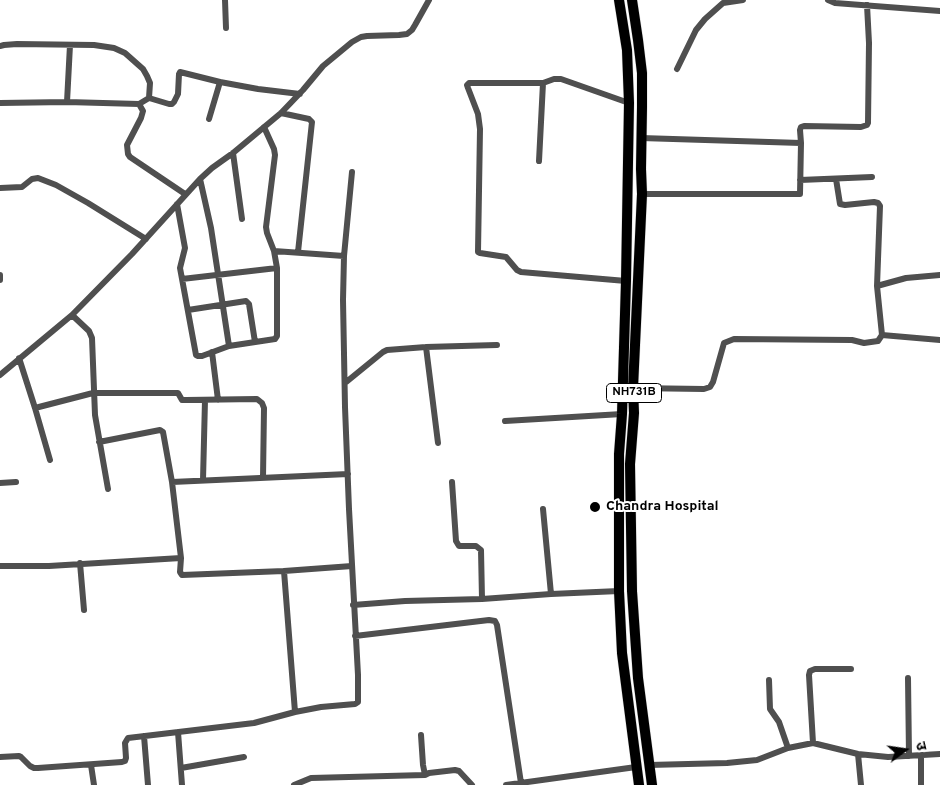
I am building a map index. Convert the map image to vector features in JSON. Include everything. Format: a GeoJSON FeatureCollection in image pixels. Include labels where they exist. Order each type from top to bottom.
{"type":"FeatureCollection","features":[{"type":"Feature","properties":{"kind":"highway"},"geometry":{"type":"LineString","coordinates":[[619,0],[627,50],[629,103],[626,281],[619,454],[619,591],[622,653],[639,785]]}},
{"type":"Feature","properties":{"kind":"highway","name":"NH731B"},"geometry":{"type":"LineString","coordinates":[[632,0],[642,73],[642,194],[634,414],[630,464],[632,591],[638,678],[652,785]]}},
{"type":"Feature","properties":{"kind":"street"},"geometry":{"type":"LineString","coordinates":[[225,0],[226,28]]}},
{"type":"Feature","properties":{"kind":"street"},"geometry":{"type":"LineString","coordinates":[[0,374],[72,315],[132,254],[200,179],[280,113],[300,94],[323,66],[361,37],[407,34],[412,30],[428,0]]}},
{"type":"Feature","properties":{"kind":"street"},"geometry":{"type":"LineString","coordinates":[[676,69],[696,30],[723,2],[743,0]]}},
{"type":"Feature","properties":{"kind":"street"},"geometry":{"type":"LineString","coordinates":[[828,0],[836,3],[940,11]]}},
{"type":"Feature","properties":{"kind":"street"},"geometry":{"type":"LineString","coordinates":[[642,194],[800,194],[801,127],[861,128],[867,126],[869,43],[867,5]]}},
{"type":"Feature","properties":{"kind":"street"},"geometry":{"type":"LineString","coordinates":[[0,46],[18,44],[114,48],[125,52],[148,76],[150,98]]}},
{"type":"Feature","properties":{"kind":"street"},"geometry":{"type":"LineString","coordinates":[[67,102],[70,45]]}},
{"type":"Feature","properties":{"kind":"street"},"geometry":{"type":"LineString","coordinates":[[0,103],[139,104],[150,98],[169,104],[174,102],[178,94],[178,74],[180,72],[258,89],[300,94]]}},
{"type":"Feature","properties":{"kind":"street"},"geometry":{"type":"LineString","coordinates":[[626,281],[520,272],[506,257],[480,254],[478,252],[480,129],[478,114],[468,85],[469,83],[543,83],[554,79],[561,79],[629,103]]}},
{"type":"Feature","properties":{"kind":"street"},"geometry":{"type":"LineString","coordinates":[[209,119],[220,82]]}},
{"type":"Feature","properties":{"kind":"street"},"geometry":{"type":"LineString","coordinates":[[539,161],[543,83]]}},
{"type":"Feature","properties":{"kind":"street"},"geometry":{"type":"LineString","coordinates":[[139,104],[143,111],[127,145],[128,154],[186,194]]}},
{"type":"Feature","properties":{"kind":"street"},"geometry":{"type":"LineString","coordinates":[[280,113],[309,119],[312,122],[298,252]]}},
{"type":"Feature","properties":{"kind":"street"},"geometry":{"type":"LineString","coordinates":[[177,204],[186,248],[180,268],[196,354],[202,356],[229,346],[277,338],[277,268],[274,251],[266,227],[275,156],[274,149],[264,127]]}},
{"type":"Feature","properties":{"kind":"street"},"geometry":{"type":"LineString","coordinates":[[641,138],[801,143]]}},
{"type":"Feature","properties":{"kind":"street"},"geometry":{"type":"LineString","coordinates":[[233,153],[242,219]]}},
{"type":"Feature","properties":{"kind":"street"},"geometry":{"type":"LineString","coordinates":[[0,757],[19,756],[34,768],[122,762],[125,761],[126,740],[131,737],[254,723],[295,712],[321,707],[355,704],[358,702],[345,407],[343,300],[344,256],[352,172]]}},
{"type":"Feature","properties":{"kind":"street"},"geometry":{"type":"LineString","coordinates":[[800,180],[872,177]]}},
{"type":"Feature","properties":{"kind":"street"},"geometry":{"type":"LineString","coordinates":[[0,188],[22,187],[32,179],[38,178],[56,185],[88,203],[146,239]]}},
{"type":"Feature","properties":{"kind":"street"},"geometry":{"type":"LineString","coordinates":[[200,179],[211,228],[229,346]]}},
{"type":"Feature","properties":{"kind":"street"},"geometry":{"type":"LineString","coordinates":[[634,388],[710,387],[724,344],[734,339],[852,340],[864,343],[878,341],[882,335],[877,286],[880,206],[874,202],[840,204],[836,179]]}},
{"type":"Feature","properties":{"kind":"street"},"geometry":{"type":"LineString","coordinates":[[274,251],[344,256]]}},
{"type":"Feature","properties":{"kind":"street"},"geometry":{"type":"LineString","coordinates":[[182,278],[277,268]]}},
{"type":"Feature","properties":{"kind":"street"},"geometry":{"type":"LineString","coordinates":[[0,275],[0,280]]}},
{"type":"Feature","properties":{"kind":"street"},"geometry":{"type":"LineString","coordinates":[[877,286],[906,278],[940,276]]}},
{"type":"Feature","properties":{"kind":"street"},"geometry":{"type":"LineString","coordinates":[[188,310],[244,301],[248,302],[255,342]]}},
{"type":"Feature","properties":{"kind":"street"},"geometry":{"type":"LineString","coordinates":[[72,315],[89,331],[92,338],[95,415],[108,488]]}},
{"type":"Feature","properties":{"kind":"street"},"geometry":{"type":"LineString","coordinates":[[882,335],[940,340]]}},
{"type":"Feature","properties":{"kind":"street"},"geometry":{"type":"LineString","coordinates":[[345,383],[383,352],[394,349],[497,345]]}},
{"type":"Feature","properties":{"kind":"street"},"geometry":{"type":"LineString","coordinates":[[426,347],[438,443]]}},
{"type":"Feature","properties":{"kind":"street"},"geometry":{"type":"LineString","coordinates":[[212,352],[218,400]]}},
{"type":"Feature","properties":{"kind":"street"},"geometry":{"type":"LineString","coordinates":[[18,358],[50,460]]}},
{"type":"Feature","properties":{"kind":"street"},"geometry":{"type":"LineString","coordinates":[[35,408],[94,393],[175,393],[182,400],[258,399],[264,408],[263,478]]}},
{"type":"Feature","properties":{"kind":"street"},"geometry":{"type":"LineString","coordinates":[[203,480],[205,400]]}},
{"type":"Feature","properties":{"kind":"street"},"geometry":{"type":"LineString","coordinates":[[504,420],[622,414]]}},
{"type":"Feature","properties":{"kind":"street"},"geometry":{"type":"LineString","coordinates":[[99,442],[160,430],[163,432],[172,482],[180,572],[182,575],[352,566]]}},
{"type":"Feature","properties":{"kind":"street"},"geometry":{"type":"LineString","coordinates":[[172,482],[348,474]]}},
{"type":"Feature","properties":{"kind":"street"},"geometry":{"type":"LineString","coordinates":[[0,483],[16,482]]}},
{"type":"Feature","properties":{"kind":"street"},"geometry":{"type":"LineString","coordinates":[[452,482],[457,544],[461,546],[476,546],[481,550],[482,599]]}},
{"type":"Feature","properties":{"kind":"street"},"geometry":{"type":"LineString","coordinates":[[543,509],[551,594]]}},
{"type":"Feature","properties":{"kind":"street"},"geometry":{"type":"LineString","coordinates":[[0,566],[49,566],[180,558]]}},
{"type":"Feature","properties":{"kind":"street"},"geometry":{"type":"LineString","coordinates":[[80,563],[84,610]]}},
{"type":"Feature","properties":{"kind":"street"},"geometry":{"type":"LineString","coordinates":[[284,571],[295,712]]}},
{"type":"Feature","properties":{"kind":"street"},"geometry":{"type":"LineString","coordinates":[[354,605],[619,591]]}},
{"type":"Feature","properties":{"kind":"street"},"geometry":{"type":"LineString","coordinates":[[355,636],[489,620],[495,621],[521,783]]}},
{"type":"Feature","properties":{"kind":"street"},"geometry":{"type":"LineString","coordinates":[[813,743],[810,671],[815,669],[851,669]]}},
{"type":"Feature","properties":{"kind":"street"},"geometry":{"type":"LineString","coordinates":[[908,678],[909,756]]}},
{"type":"Feature","properties":{"kind":"street"},"geometry":{"type":"LineString","coordinates":[[769,680],[770,709],[779,722],[788,748]]}},
{"type":"Feature","properties":{"kind":"street"},"geometry":{"type":"LineString","coordinates":[[178,732],[182,785]]}},
{"type":"Feature","properties":{"kind":"street"},"geometry":{"type":"LineString","coordinates":[[421,735],[422,765],[425,775]]}},
{"type":"Feature","properties":{"kind":"street"},"geometry":{"type":"LineString","coordinates":[[144,736],[148,785]]}},
{"type":"Feature","properties":{"kind":"street"},"geometry":{"type":"LineString","coordinates":[[649,765],[683,765],[757,760],[788,748],[813,743],[858,754],[888,757],[940,754]]}},
{"type":"Feature","properties":{"kind":"street"},"geometry":{"type":"LineString","coordinates":[[858,754],[860,785]]}},
{"type":"Feature","properties":{"kind":"street"},"geometry":{"type":"LineString","coordinates":[[921,755],[921,785]]}},
{"type":"Feature","properties":{"kind":"street"},"geometry":{"type":"LineString","coordinates":[[181,768],[244,757]]}},
{"type":"Feature","properties":{"kind":"street"},"geometry":{"type":"LineString","coordinates":[[91,765],[94,785]]}},
{"type":"Feature","properties":{"kind":"street"},"geometry":{"type":"LineString","coordinates":[[506,785],[636,767]]}},
{"type":"Feature","properties":{"kind":"street"},"geometry":{"type":"LineString","coordinates":[[294,785],[312,778],[425,775],[455,770],[459,771],[472,785]]}},
{"type":"Feature","properties":{"kind":"place","name":"Chandra Hospital"},"geometry":{"type":"Point","coordinates":[595,507]}}]}
